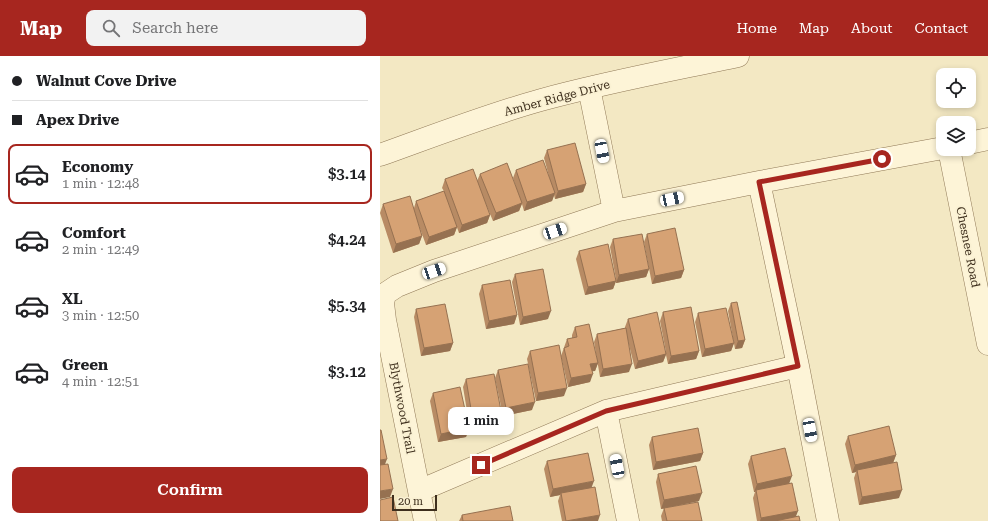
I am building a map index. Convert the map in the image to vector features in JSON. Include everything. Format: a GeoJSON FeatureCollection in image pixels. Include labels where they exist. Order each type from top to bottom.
{"type":"FeatureCollection","features":[{"type":"Feature","properties":{"kind":"street","name":"Amber Ridge Drive"},"geometry":{"type":"LineString","coordinates":[[380,155],[541,100],[738,56]]}},
{"type":"Feature","properties":{"kind":"street"},"geometry":{"type":"LineString","coordinates":[[590,88],[614,211],[936,149]]}},
{"type":"Feature","properties":{"kind":"street"},"geometry":{"type":"LineString","coordinates":[[976,142],[988,139]]}},
{"type":"Feature","properties":{"kind":"street","name":"Chesnee Road"},"geometry":{"type":"LineString","coordinates":[[950,156],[988,344]]}},
{"type":"Feature","properties":{"kind":"street"},"geometry":{"type":"LineString","coordinates":[[759,182],[798,366],[828,521]]}},
{"type":"Feature","properties":{"kind":"street","name":"Blythwood Trail"},"geometry":{"type":"LineString","coordinates":[[425,521],[382,303],[385,294],[397,286],[434,271],[614,211]]}},
{"type":"Feature","properties":{"kind":"street"},"geometry":{"type":"LineString","coordinates":[[419,491],[606,411],[798,366]]}},
{"type":"Feature","properties":{"kind":"street"},"geometry":{"type":"LineString","coordinates":[[606,411],[628,521]]}},
{"type":"Feature","properties":{"kind":"building"},"geometry":{"type":"Polygon","coordinates":[[[575,143],[586,184],[558,191],[547,150],[575,143]]]}},
{"type":"Feature","properties":{"kind":"building"},"geometry":{"type":"Polygon","coordinates":[[[543,160],[555,193],[527,202],[516,170],[543,160]]]}},
{"type":"Feature","properties":{"kind":"building"},"geometry":{"type":"Polygon","coordinates":[[[507,163],[522,203],[496,213],[480,174],[507,163]]]}},
{"type":"Feature","properties":{"kind":"building"},"geometry":{"type":"Polygon","coordinates":[[[473,169],[490,215],[462,225],[445,179],[473,169]]]}},
{"type":"Feature","properties":{"kind":"building"},"geometry":{"type":"Polygon","coordinates":[[[444,191],[457,227],[429,237],[416,201],[444,191]]]}},
{"type":"Feature","properties":{"kind":"building"},"geometry":{"type":"Polygon","coordinates":[[[410,196],[422,236],[396,244],[383,204],[410,196]]]}},
{"type":"Feature","properties":{"kind":"building"},"geometry":{"type":"Polygon","coordinates":[[[675,228],[684,270],[655,276],[647,234],[675,228]]]}},
{"type":"Feature","properties":{"kind":"building"},"geometry":{"type":"Polygon","coordinates":[[[642,234],[649,269],[619,275],[613,239],[642,234]]]}},
{"type":"Feature","properties":{"kind":"building"},"geometry":{"type":"Polygon","coordinates":[[[608,244],[616,281],[588,287],[579,251],[608,244]]]}},
{"type":"Feature","properties":{"kind":"building"},"geometry":{"type":"Polygon","coordinates":[[[543,269],[551,311],[523,317],[515,274],[543,269]]]}},
{"type":"Feature","properties":{"kind":"building"},"geometry":{"type":"Polygon","coordinates":[[[510,280],[517,315],[489,321],[482,285],[510,280]]]}},
{"type":"Feature","properties":{"kind":"building"},"geometry":{"type":"Polygon","coordinates":[[[737,302],[745,340],[738,341],[731,303],[737,302]]]}},
{"type":"Feature","properties":{"kind":"building"},"geometry":{"type":"Polygon","coordinates":[[[445,304],[453,343],[424,348],[416,309],[445,304]]]}},
{"type":"Feature","properties":{"kind":"building"},"geometry":{"type":"Polygon","coordinates":[[[691,307],[699,351],[671,356],[663,312],[691,307]]]}},
{"type":"Feature","properties":{"kind":"building"},"geometry":{"type":"Polygon","coordinates":[[[726,308],[734,343],[705,349],[698,313],[726,308]]]}},
{"type":"Feature","properties":{"kind":"building"},"geometry":{"type":"Polygon","coordinates":[[[657,312],[666,354],[638,361],[628,319],[657,312]]]}},
{"type":"Feature","properties":{"kind":"building"},"geometry":{"type":"Polygon","coordinates":[[[589,324],[598,363],[590,364],[593,374],[571,378],[564,348],[569,346],[567,339],[577,337],[575,327],[589,324]]]}},
{"type":"Feature","properties":{"kind":"building"},"geometry":{"type":"Polygon","coordinates":[[[626,328],[632,364],[603,369],[597,334],[626,328]]]}},
{"type":"Feature","properties":{"kind":"building"},"geometry":{"type":"Polygon","coordinates":[[[559,345],[567,388],[538,393],[530,351],[559,345]]]}},
{"type":"Feature","properties":{"kind":"building"},"geometry":{"type":"Polygon","coordinates":[[[528,364],[535,402],[506,408],[498,370],[528,364]]]}},
{"type":"Feature","properties":{"kind":"building"},"geometry":{"type":"Polygon","coordinates":[[[494,374],[502,416],[473,421],[466,379],[494,374]]]}},
{"type":"Feature","properties":{"kind":"building"},"geometry":{"type":"Polygon","coordinates":[[[460,387],[469,428],[441,434],[433,393],[460,387]]]}},
{"type":"Feature","properties":{"kind":"building"},"geometry":{"type":"Polygon","coordinates":[[[889,426],[896,455],[855,465],[848,436],[889,426]]]}},
{"type":"Feature","properties":{"kind":"building"},"geometry":{"type":"Polygon","coordinates":[[[698,428],[703,453],[656,462],[652,437],[698,428]]]}},
{"type":"Feature","properties":{"kind":"building"},"geometry":{"type":"Polygon","coordinates":[[[380,430],[387,459],[380,460],[380,430]]]}},
{"type":"Feature","properties":{"kind":"building"},"geometry":{"type":"Polygon","coordinates":[[[785,448],[792,476],[757,484],[751,456],[785,448]]]}},
{"type":"Feature","properties":{"kind":"building"},"geometry":{"type":"Polygon","coordinates":[[[588,453],[594,481],[553,489],[547,461],[588,453]]]}},
{"type":"Feature","properties":{"kind":"building"},"geometry":{"type":"Polygon","coordinates":[[[897,462],[902,490],[862,497],[857,470],[897,462]]]}},
{"type":"Feature","properties":{"kind":"building"},"geometry":{"type":"Polygon","coordinates":[[[388,464],[393,489],[380,491],[380,465],[388,464]]]}},
{"type":"Feature","properties":{"kind":"building"},"geometry":{"type":"Polygon","coordinates":[[[696,466],[702,493],[664,500],[658,474],[696,466]]]}},
{"type":"Feature","properties":{"kind":"building"},"geometry":{"type":"Polygon","coordinates":[[[792,483],[798,511],[761,518],[756,490],[792,483]]]}},
{"type":"Feature","properties":{"kind":"building"},"geometry":{"type":"Polygon","coordinates":[[[595,487],[600,515],[566,521],[561,493],[595,487]]]}},
{"type":"Feature","properties":{"kind":"building"},"geometry":{"type":"Polygon","coordinates":[[[393,497],[398,521],[380,521],[380,500],[393,497]]]}},
{"type":"Feature","properties":{"kind":"building"},"geometry":{"type":"Polygon","coordinates":[[[698,502],[702,521],[667,521],[664,508],[698,502]]]}},
{"type":"Feature","properties":{"kind":"building"},"geometry":{"type":"Polygon","coordinates":[[[510,506],[513,521],[463,521],[462,515],[510,506]]]}},
{"type":"Feature","properties":{"kind":"building"},"geometry":{"type":"Polygon","coordinates":[[[799,516],[800,521],[775,521],[799,516]]]}},
{"type":"Feature","properties":{"kind":"route"},"geometry":{"type":"LineString","coordinates":[[481,465],[606,411],[798,366],[759,182],[882,159]]}}]}
